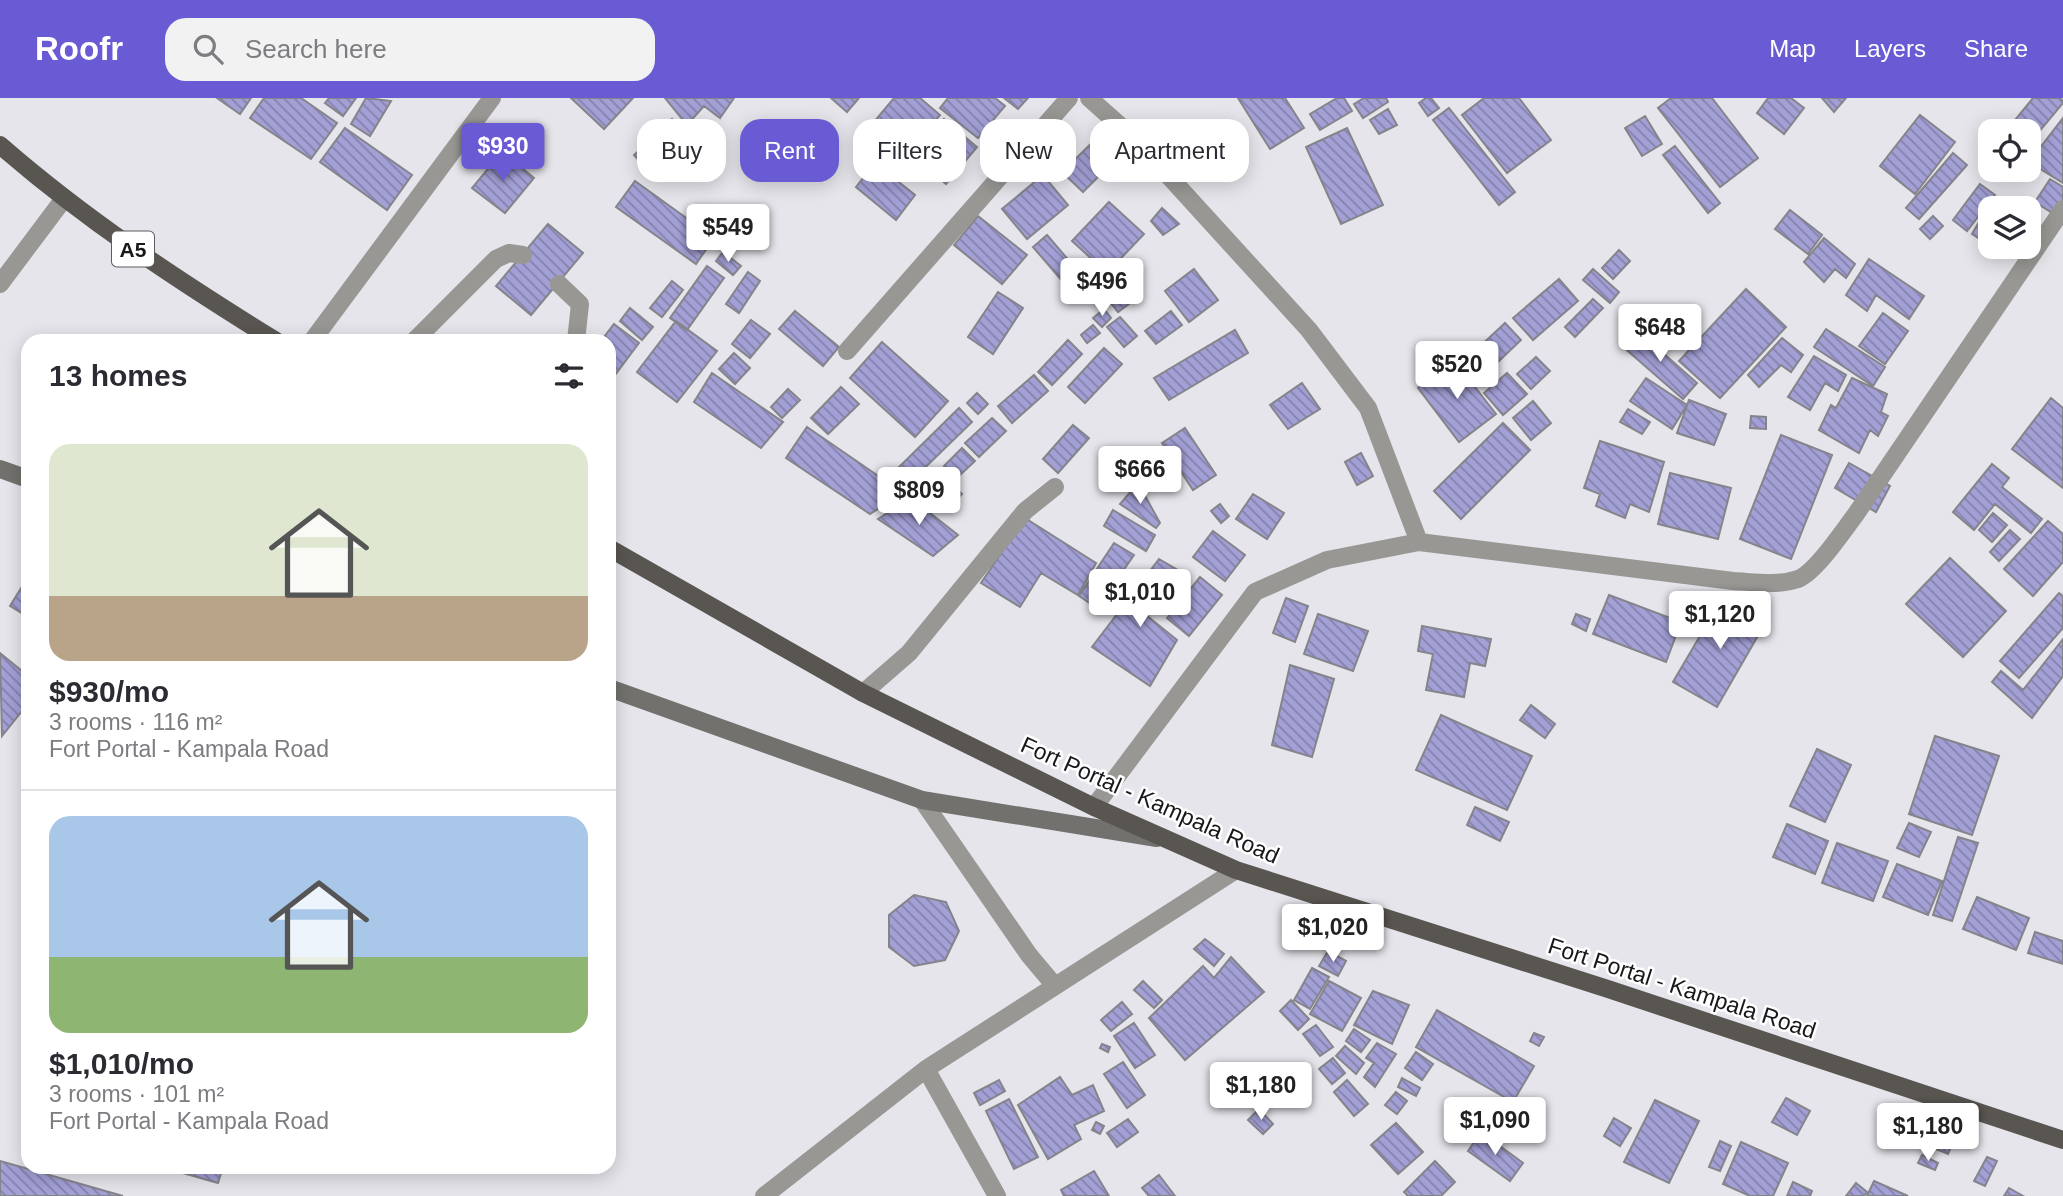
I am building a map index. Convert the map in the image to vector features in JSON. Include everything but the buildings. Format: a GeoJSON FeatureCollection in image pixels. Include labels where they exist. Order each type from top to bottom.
{"type":"FeatureCollection","features":[{"type":"Feature","properties":{"kind":"main road","name":"A5"},"geometry":{"type":"LineString","coordinates":[[0,145],[64,200],[176,279],[265,334]]}},
{"type":"Feature","properties":{"kind":"main road"},"geometry":{"type":"LineString","coordinates":[[0,469],[21,476]]}},
{"type":"Feature","properties":{"kind":"main road","name":"Fort Portal - Kampala Road"},"geometry":{"type":"LineString","coordinates":[[616,552],[863,693],[1094,807],[1236,870],[1595,984],[2063,1140]]}},
{"type":"Feature","properties":{"kind":"main road"},"geometry":{"type":"LineString","coordinates":[[616,691],[922,800],[1172,841]]}},
{"type":"Feature","properties":{"kind":"street"},"geometry":{"type":"LineString","coordinates":[[317,334],[492,98]]}},
{"type":"Feature","properties":{"kind":"street"},"geometry":{"type":"LineString","coordinates":[[847,351],[1069,98]]}},
{"type":"Feature","properties":{"kind":"street"},"geometry":{"type":"LineString","coordinates":[[1089,98],[1134,138],[1310,330],[1368,408],[1419,542]]}},
{"type":"Feature","properties":{"kind":"street"},"geometry":{"type":"LineString","coordinates":[[0,284],[64,200]]}},
{"type":"Feature","properties":{"kind":"street"},"geometry":{"type":"LineString","coordinates":[[1094,807],[1255,592],[1327,560],[1419,542],[1733,581],[1773,583],[1800,578],[1822,557],[1856,514],[2063,209]]}},
{"type":"Feature","properties":{"kind":"street"},"geometry":{"type":"LineString","coordinates":[[421,334],[496,259],[509,253],[523,254]]}},
{"type":"Feature","properties":{"kind":"street"},"geometry":{"type":"LineString","coordinates":[[559,284],[580,304],[577,334]]}},
{"type":"Feature","properties":{"kind":"street"},"geometry":{"type":"LineString","coordinates":[[863,693],[909,653],[1025,511],[1055,487]]}},
{"type":"Feature","properties":{"kind":"street"},"geometry":{"type":"LineString","coordinates":[[922,800],[1029,955],[1055,986]]}},
{"type":"Feature","properties":{"kind":"street"},"geometry":{"type":"LineString","coordinates":[[764,1196],[926,1069],[1236,870]]}},
{"type":"Feature","properties":{"kind":"street"},"geometry":{"type":"LineString","coordinates":[[926,1069],[997,1196]]}}]}
